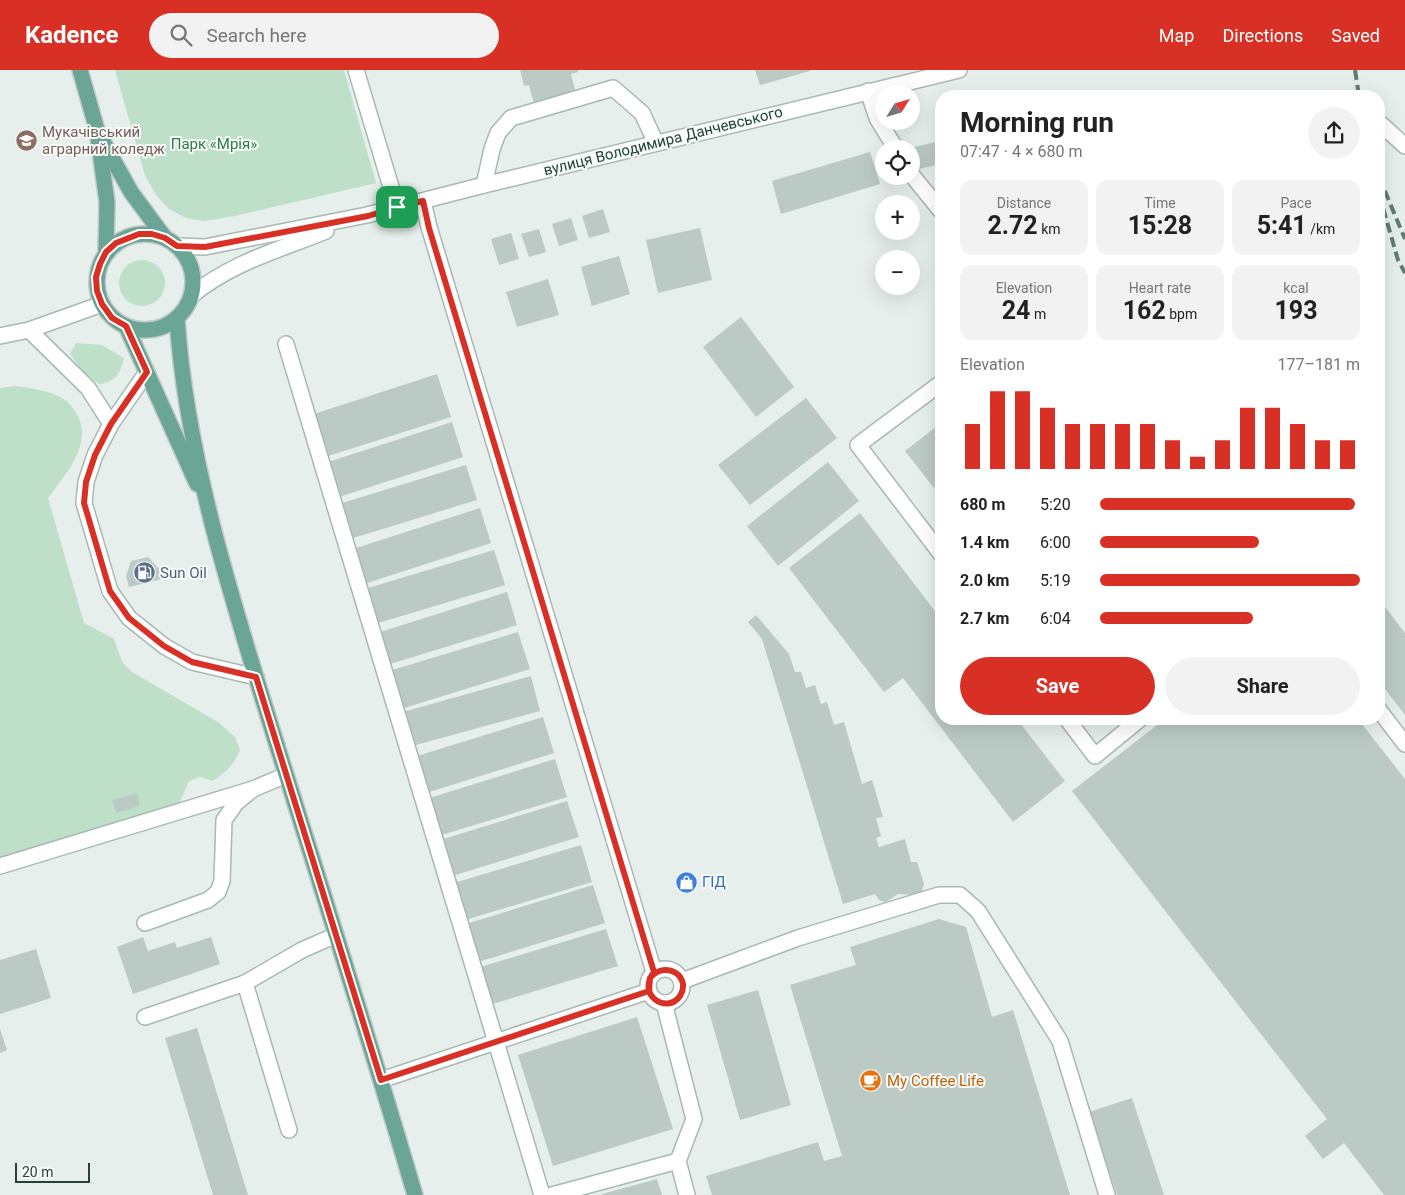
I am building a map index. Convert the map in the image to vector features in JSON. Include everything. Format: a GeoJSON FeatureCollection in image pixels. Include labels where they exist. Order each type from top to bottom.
{"type":"FeatureCollection","features":[{"type":"Feature","properties":{"kind":"main road"},"geometry":{"type":"LineString","coordinates":[[80,70],[97,130],[107,202],[106,252]]}},
{"type":"Feature","properties":{"kind":"main road"},"geometry":{"type":"LineString","coordinates":[[97,130],[131,192],[190,263],[193,285],[186,308],[167,325],[153,330],[139,330],[126,326],[112,318],[102,304],[97,291],[96,277],[106,252],[116,243],[139,234],[152,234],[171,242]]}},
{"type":"Feature","properties":{"kind":"main road"},"geometry":{"type":"LineString","coordinates":[[177,318],[180,362],[208,508],[256,677],[415,1195]]}},
{"type":"Feature","properties":{"kind":"main road"},"geometry":{"type":"LineString","coordinates":[[126,326],[208,508]]}},
{"type":"Feature","properties":{"kind":"street"},"geometry":{"type":"LineString","coordinates":[[356,70],[397,207]]}},
{"type":"Feature","properties":{"kind":"street","name":"вулиця Володимира Данчевського"},"geometry":{"type":"LineString","coordinates":[[191,296],[212,279],[240,265],[368,216],[397,207],[656,142],[959,70]]}},
{"type":"Feature","properties":{"kind":"street"},"geometry":{"type":"LineString","coordinates":[[484,184],[495,141],[511,118],[613,88],[642,113],[656,142]]}},
{"type":"Feature","properties":{"kind":"street"},"geometry":{"type":"LineString","coordinates":[[868,92],[877,118],[890,140]]}},
{"type":"Feature","properties":{"kind":"street"},"geometry":{"type":"LineString","coordinates":[[1385,128],[1405,146]]}},
{"type":"Feature","properties":{"kind":"street"},"geometry":{"type":"LineString","coordinates":[[920,185],[935,204]]}},
{"type":"Feature","properties":{"kind":"street"},"geometry":{"type":"LineString","coordinates":[[423,201],[432,237],[654,972]]}},
{"type":"Feature","properties":{"kind":"street","name":"вулиця Володимира Данчевського"},"geometry":{"type":"LineString","coordinates":[[171,242],[214,246],[368,216]]}},
{"type":"Feature","properties":{"kind":"street"},"geometry":{"type":"LineString","coordinates":[[0,336],[29,330],[102,304]]}},
{"type":"Feature","properties":{"kind":"street"},"geometry":{"type":"LineString","coordinates":[[29,330],[88,388],[111,424]]}},
{"type":"Feature","properties":{"kind":"street"},"geometry":{"type":"LineString","coordinates":[[286,344],[542,1195]]}},
{"type":"Feature","properties":{"kind":"street"},"geometry":{"type":"LineString","coordinates":[[147,372],[111,424],[95,455],[86,482],[84,503],[110,591],[129,618],[164,646],[192,662],[256,677]]}},
{"type":"Feature","properties":{"kind":"street"},"geometry":{"type":"LineString","coordinates":[[935,387],[858,445],[935,546]]}},
{"type":"Feature","properties":{"kind":"street"},"geometry":{"type":"LineString","coordinates":[[1385,718],[1405,744]]}},
{"type":"Feature","properties":{"kind":"street"},"geometry":{"type":"LineString","coordinates":[[1072,725],[1095,756],[1133,725]]}},
{"type":"Feature","properties":{"kind":"street"},"geometry":{"type":"LineString","coordinates":[[0,866],[253,789],[286,775]]}},
{"type":"Feature","properties":{"kind":"street"},"geometry":{"type":"LineString","coordinates":[[145,923],[208,900],[218,892],[222,881],[224,820],[236,803],[253,789]]}},
{"type":"Feature","properties":{"kind":"street"},"geometry":{"type":"LineString","coordinates":[[682,981],[798,938],[939,895],[960,895],[978,911],[1060,1041],[1107,1195]]}},
{"type":"Feature","properties":{"kind":"street"},"geometry":{"type":"LineString","coordinates":[[145,1017],[245,983],[302,950],[336,934]]}},
{"type":"Feature","properties":{"kind":"street"},"geometry":{"type":"LineString","coordinates":[[662,969],[670,969],[678,974],[682,981],[679,997],[672,1002],[664,1004],[652,997],[649,991],[648,984],[654,972],[662,969]]}},
{"type":"Feature","properties":{"kind":"street"},"geometry":{"type":"LineString","coordinates":[[245,983],[289,1130]]}},
{"type":"Feature","properties":{"kind":"street"},"geometry":{"type":"LineString","coordinates":[[381,1080],[649,991]]}},
{"type":"Feature","properties":{"kind":"street"},"geometry":{"type":"LineString","coordinates":[[664,1004],[694,1119],[678,1161],[687,1195]]}},
{"type":"Feature","properties":{"kind":"street"},"geometry":{"type":"LineString","coordinates":[[552,1195],[678,1161]]}},
{"type":"Feature","properties":{"kind":"green space","name":"Парк «Мрія»"},"geometry":{"type":"Polygon","coordinates":[[[115,70],[344,70],[376,183],[235,216],[204,221],[186,218],[169,209],[156,195],[145,175],[115,70]]]}},
{"type":"Feature","properties":{"kind":"green space"},"geometry":{"type":"Polygon","coordinates":[[[137,260],[147,260],[161,270],[165,283],[161,296],[155,302],[147,306],[137,306],[123,296],[119,288],[119,278],[129,264],[137,260]]]}},
{"type":"Feature","properties":{"kind":"green space"},"geometry":{"type":"Polygon","coordinates":[[[76,343],[102,345],[124,358],[121,369],[113,379],[99,384],[83,372],[70,354],[76,343]]]}},
{"type":"Feature","properties":{"kind":"green space"},"geometry":{"type":"Polygon","coordinates":[[[15,386],[44,391],[63,398],[75,410],[78,416],[82,438],[75,460],[48,498],[84,623],[114,639],[122,662],[132,672],[218,722],[235,737],[240,750],[229,768],[212,781],[200,777],[189,781],[179,804],[0,857],[0,388],[15,386]]]}},
{"type":"Feature","properties":{"kind":"building"},"geometry":{"type":"Polygon","coordinates":[[[520,70],[578,70],[578,72],[571,74],[579,105],[537,116],[529,85],[524,86],[520,70]]]}},
{"type":"Feature","properties":{"kind":"building"},"geometry":{"type":"Polygon","coordinates":[[[755,70],[810,70],[810,71],[760,85],[755,70]]]}},
{"type":"Feature","properties":{"kind":"building"},"geometry":{"type":"Polygon","coordinates":[[[935,142],[935,165],[920,169],[920,146],[935,142]]]}},
{"type":"Feature","properties":{"kind":"building"},"geometry":{"type":"Polygon","coordinates":[[[870,152],[875,168],[875,185],[877,185],[781,214],[772,181],[870,152]]]}},
{"type":"Feature","properties":{"kind":"building"},"geometry":{"type":"Polygon","coordinates":[[[603,209],[610,232],[589,238],[582,216],[603,209]]]}},
{"type":"Feature","properties":{"kind":"building"},"geometry":{"type":"Polygon","coordinates":[[[571,218],[578,240],[559,246],[552,224],[571,218]]]}},
{"type":"Feature","properties":{"kind":"building"},"geometry":{"type":"Polygon","coordinates":[[[700,228],[712,280],[658,293],[646,240],[700,228]]]}},
{"type":"Feature","properties":{"kind":"building"},"geometry":{"type":"Polygon","coordinates":[[[539,229],[546,252],[529,257],[521,234],[539,229]]]}},
{"type":"Feature","properties":{"kind":"building"},"geometry":{"type":"Polygon","coordinates":[[[511,233],[519,259],[499,265],[491,239],[511,233]]]}},
{"type":"Feature","properties":{"kind":"building"},"geometry":{"type":"Polygon","coordinates":[[[619,256],[630,294],[592,306],[581,267],[619,256]]]}},
{"type":"Feature","properties":{"kind":"building"},"geometry":{"type":"Polygon","coordinates":[[[548,279],[559,315],[517,327],[506,292],[548,279]]]}},
{"type":"Feature","properties":{"kind":"building"},"geometry":{"type":"Polygon","coordinates":[[[741,317],[794,387],[756,417],[703,347],[741,317]]]}},
{"type":"Feature","properties":{"kind":"building"},"geometry":{"type":"Polygon","coordinates":[[[437,374],[451,417],[325,457],[311,415],[437,374]]]}},
{"type":"Feature","properties":{"kind":"building"},"geometry":{"type":"Polygon","coordinates":[[[806,398],[837,438],[750,505],[718,465],[806,398]]]}},
{"type":"Feature","properties":{"kind":"building"},"geometry":{"type":"Polygon","coordinates":[[[452,422],[463,457],[336,498],[325,463],[452,422]]]}},
{"type":"Feature","properties":{"kind":"building"},"geometry":{"type":"Polygon","coordinates":[[[935,428],[935,489],[905,451],[935,428]]]}},
{"type":"Feature","properties":{"kind":"building"},"geometry":{"type":"Polygon","coordinates":[[[828,462],[859,501],[778,566],[747,526],[828,462]]]}},
{"type":"Feature","properties":{"kind":"building"},"geometry":{"type":"Polygon","coordinates":[[[466,465],[477,500],[350,539],[339,504],[466,465]]]}},
{"type":"Feature","properties":{"kind":"building"},"geometry":{"type":"Polygon","coordinates":[[[480,508],[491,543],[364,584],[353,549],[480,508]]]}},
{"type":"Feature","properties":{"kind":"building"},"geometry":{"type":"Polygon","coordinates":[[[860,513],[935,611],[935,720],[903,678],[884,692],[789,568],[860,513]]]}},
{"type":"Feature","properties":{"kind":"building"},"geometry":{"type":"Polygon","coordinates":[[[494,550],[505,585],[375,624],[365,589],[494,550]]]}},
{"type":"Feature","properties":{"kind":"building","name":"Sun Oil"},"geometry":{"type":"Polygon","coordinates":[[[148,557],[159,569],[162,579],[129,587],[126,576],[131,561],[148,557]]]}},
{"type":"Feature","properties":{"kind":"building"},"geometry":{"type":"Polygon","coordinates":[[[507,592],[517,625],[387,665],[377,633],[507,592]]]}},
{"type":"Feature","properties":{"kind":"building"},"geometry":{"type":"Polygon","coordinates":[[[1385,607],[1405,633],[1405,715],[1385,689],[1385,607]]]}},
{"type":"Feature","properties":{"kind":"building"},"geometry":{"type":"Polygon","coordinates":[[[756,615],[789,654],[795,672],[801,672],[806,688],[815,685],[821,704],[827,702],[834,725],[844,722],[862,784],[872,780],[883,817],[876,818],[881,836],[876,838],[879,847],[905,839],[911,862],[917,862],[924,884],[922,891],[915,895],[898,894],[886,902],[880,901],[875,894],[843,904],[762,639],[748,622],[756,615]]]}},
{"type":"Feature","properties":{"kind":"building"},"geometry":{"type":"Polygon","coordinates":[[[518,632],[530,669],[401,709],[389,671],[518,632]]]}},
{"type":"Feature","properties":{"kind":"building"},"geometry":{"type":"Polygon","coordinates":[[[531,676],[540,711],[412,746],[403,712],[531,676]]]}},
{"type":"Feature","properties":{"kind":"building"},"geometry":{"type":"Polygon","coordinates":[[[543,717],[554,753],[426,793],[414,757],[543,717]]]}},
{"type":"Feature","properties":{"kind":"building"},"geometry":{"type":"Polygon","coordinates":[[[939,725],[1022,725],[1065,781],[1013,822],[939,725]]]}},
{"type":"Feature","properties":{"kind":"building"},"geometry":{"type":"Polygon","coordinates":[[[1157,725],[1363,725],[1405,779],[1405,1195],[1384,1195],[1344,1143],[1323,1159],[1305,1136],[1327,1119],[1072,791],[1157,725]]]}},
{"type":"Feature","properties":{"kind":"building"},"geometry":{"type":"Polygon","coordinates":[[[555,759],[567,797],[438,836],[426,799],[555,759]]]}},
{"type":"Feature","properties":{"kind":"building"},"geometry":{"type":"Polygon","coordinates":[[[137,793],[140,806],[116,813],[112,800],[137,793]]]}},
{"type":"Feature","properties":{"kind":"building"},"geometry":{"type":"Polygon","coordinates":[[[567,801],[579,837],[452,876],[440,840],[567,801]]]}},
{"type":"Feature","properties":{"kind":"building"},"geometry":{"type":"Polygon","coordinates":[[[581,845],[592,882],[465,920],[454,883],[581,845]]]}},
{"type":"Feature","properties":{"kind":"building"},"geometry":{"type":"Polygon","coordinates":[[[593,885],[605,923],[478,962],[466,924],[593,885]]]}},
{"type":"Feature","properties":{"kind":"building"},"geometry":{"type":"Polygon","coordinates":[[[939,919],[966,927],[992,1017],[1013,1010],[1070,1195],[712,1195],[706,1176],[818,1142],[824,1161],[842,1156],[790,985],[856,965],[850,947],[939,919]]]}},
{"type":"Feature","properties":{"kind":"building"},"geometry":{"type":"Polygon","coordinates":[[[606,929],[618,966],[489,1005],[477,968],[606,929]]]}},
{"type":"Feature","properties":{"kind":"building"},"geometry":{"type":"Polygon","coordinates":[[[143,937],[148,951],[175,942],[177,948],[211,937],[220,964],[133,994],[117,947],[143,937]]]}},
{"type":"Feature","properties":{"kind":"building"},"geometry":{"type":"Polygon","coordinates":[[[36,949],[51,998],[0,1014],[0,960],[36,949]]]}},
{"type":"Feature","properties":{"kind":"building"},"geometry":{"type":"Polygon","coordinates":[[[758,990],[791,1105],[740,1120],[707,1005],[758,990]]]}},
{"type":"Feature","properties":{"kind":"building"},"geometry":{"type":"Polygon","coordinates":[[[637,1017],[673,1129],[553,1166],[518,1055],[637,1017]]]}},
{"type":"Feature","properties":{"kind":"building"},"geometry":{"type":"Polygon","coordinates":[[[197,1028],[248,1195],[213,1195],[165,1038],[197,1028]]]}},
{"type":"Feature","properties":{"kind":"building"},"geometry":{"type":"Polygon","coordinates":[[[0,1029],[7,1050],[0,1053],[0,1029]]]}},
{"type":"Feature","properties":{"kind":"building"},"geometry":{"type":"Polygon","coordinates":[[[1132,1098],[1164,1195],[1117,1195],[1089,1112],[1132,1098]]]}},
{"type":"Feature","properties":{"kind":"building"},"geometry":{"type":"Polygon","coordinates":[[[657,1179],[662,1195],[602,1195],[602,1194],[657,1179]]]}},
{"type":"Feature","properties":{"kind":"railway"},"geometry":{"type":"LineString","coordinates":[[1355,70],[1358,90]]}},
{"type":"Feature","properties":{"kind":"railway"},"geometry":{"type":"LineString","coordinates":[[1385,191],[1405,239]]}},
{"type":"Feature","properties":{"kind":"railway"},"geometry":{"type":"LineString","coordinates":[[1385,215],[1398,260],[1405,273]]}},
{"type":"Feature","properties":{"kind":"place","name":"Мукачівський аграрний коледж"},"geometry":{"type":"Point","coordinates":[26,141]}},
{"type":"Feature","properties":{"kind":"place","name":"Sun Oil"},"geometry":{"type":"Point","coordinates":[144,573]}},
{"type":"Feature","properties":{"kind":"place","name":"ГІД"},"geometry":{"type":"Point","coordinates":[686,882]}},
{"type":"Feature","properties":{"kind":"place","name":"My Coffee Life"},"geometry":{"type":"Point","coordinates":[871,1081]}},
{"type":"Feature","properties":{"kind":"route"},"geometry":{"type":"LineString","coordinates":[[397,207],[368,216],[205,247],[177,246],[165,238],[152,234],[139,234],[127,237],[116,243],[106,252],[96,277],[97,291],[102,304],[112,318],[126,326],[147,372],[111,424],[95,455],[86,482],[84,503],[110,591],[129,618],[164,646],[192,662],[228,672],[256,677],[381,1080],[649,991],[648,984],[650,978],[654,972],[662,969],[670,969],[678,974],[682,981],[682,989],[679,997],[672,1002],[664,1004],[652,997],[649,991],[648,984],[654,972],[429,228],[423,201],[397,207]]}}]}
